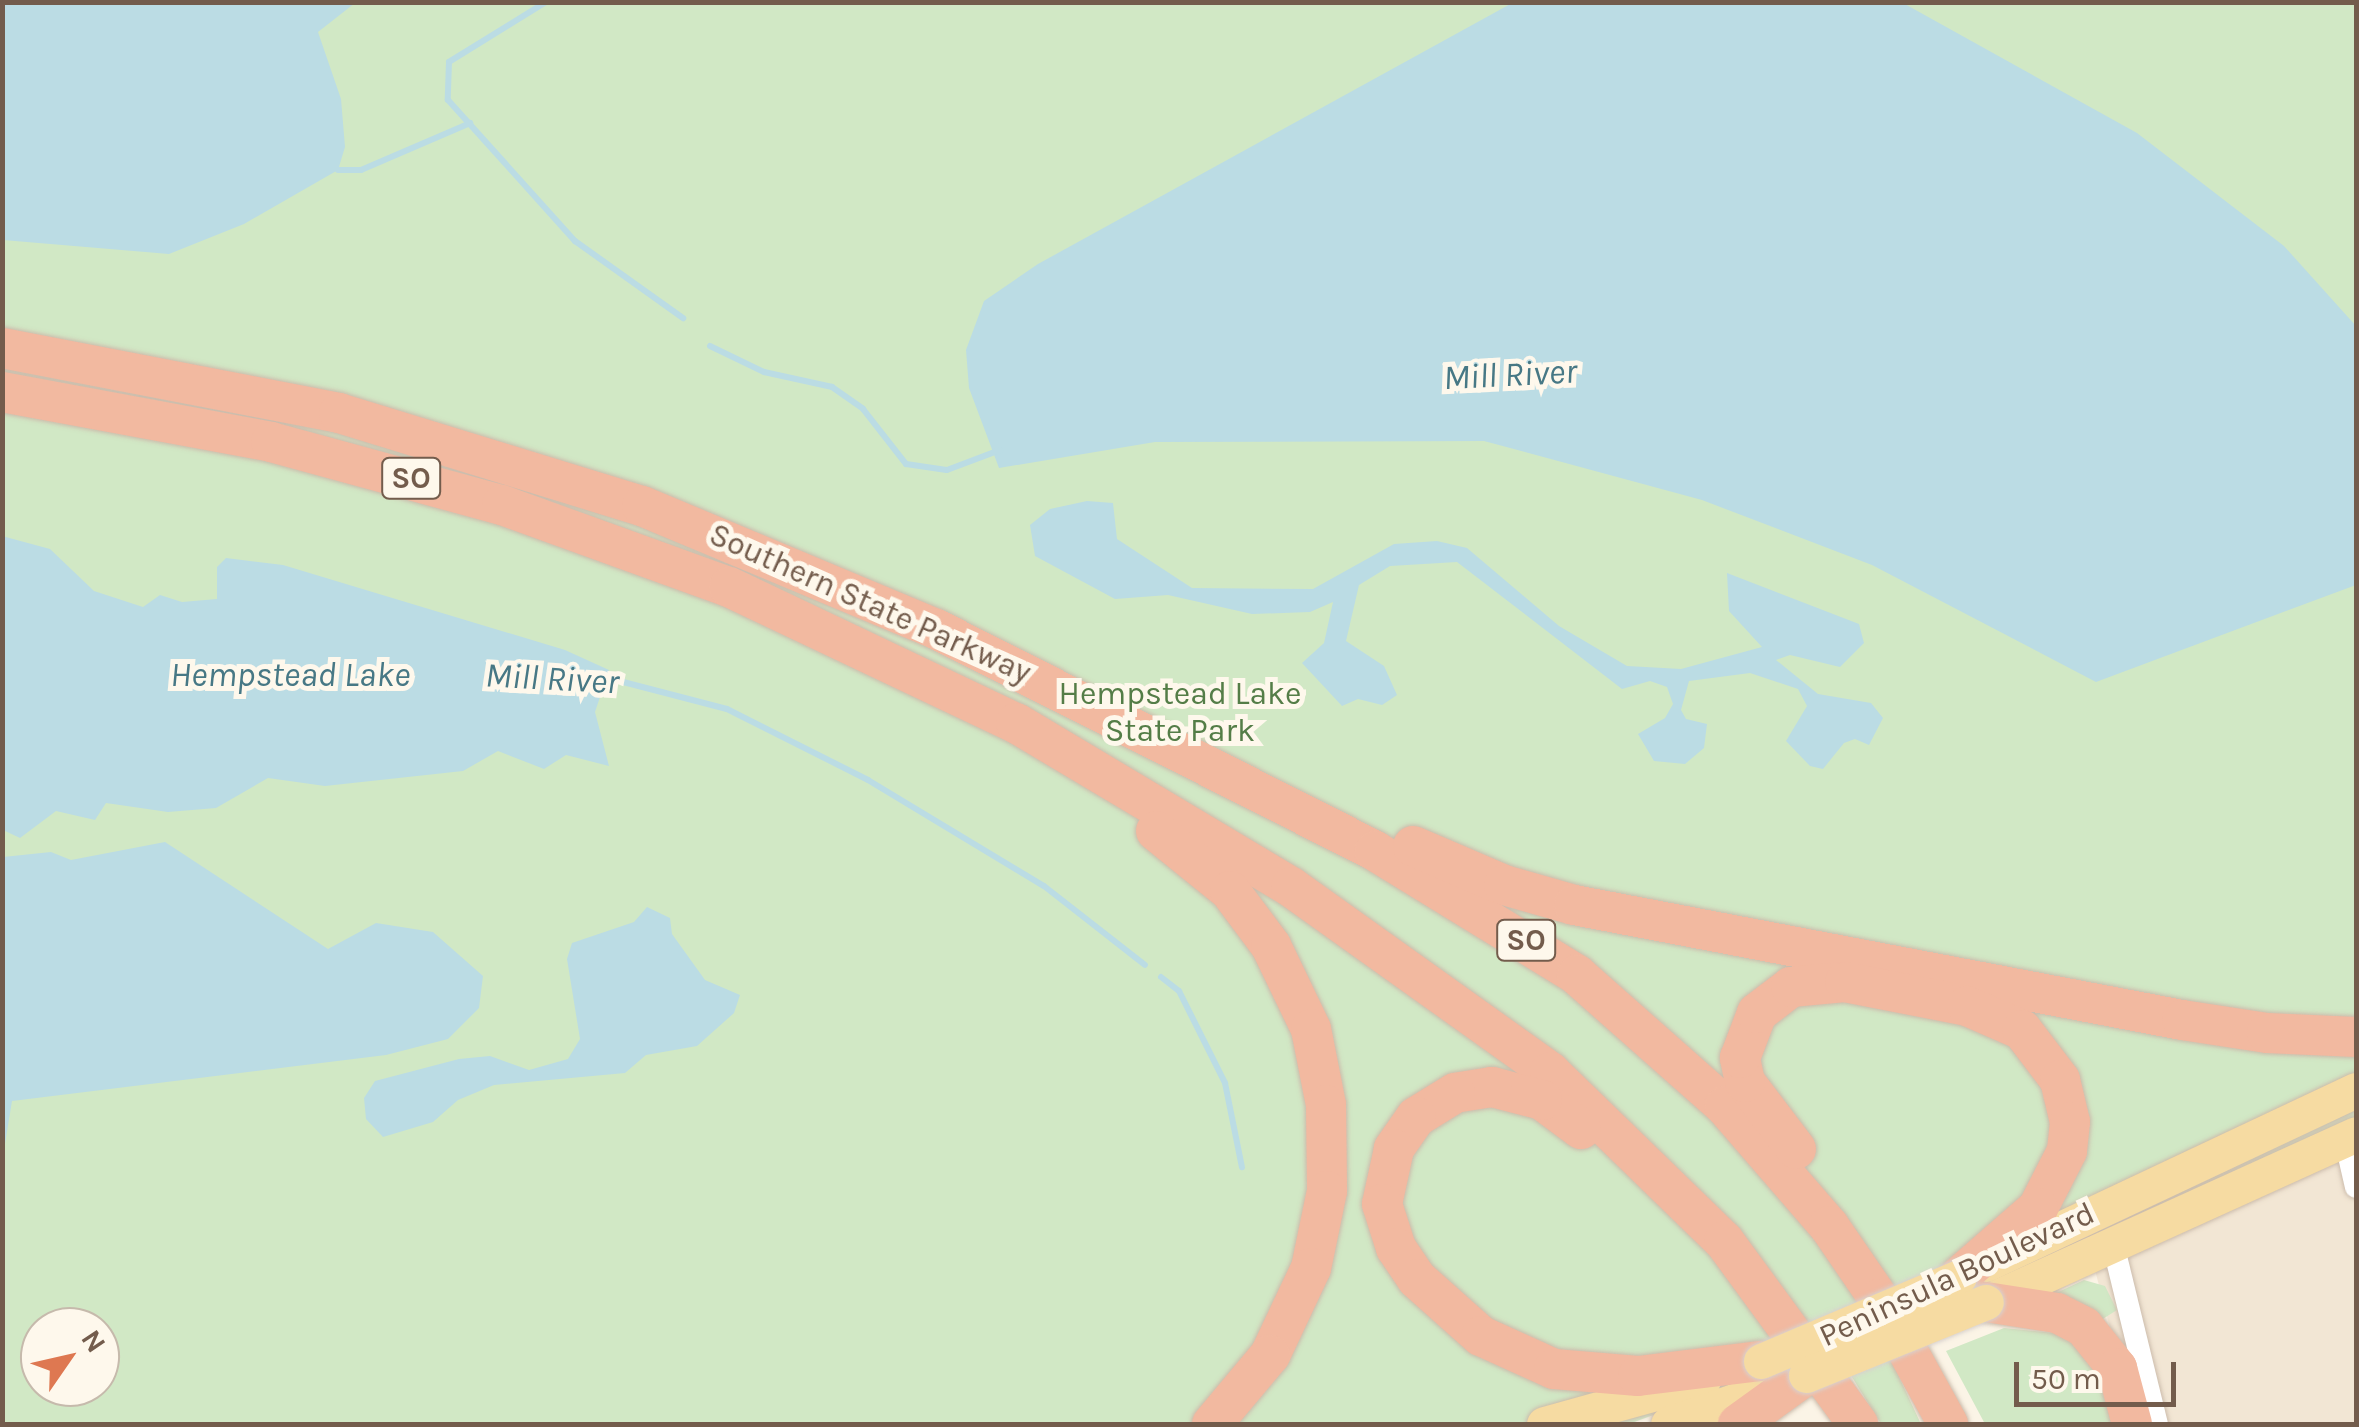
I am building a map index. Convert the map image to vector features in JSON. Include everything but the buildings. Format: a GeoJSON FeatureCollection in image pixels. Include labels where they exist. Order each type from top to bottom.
{"type":"FeatureCollection","features":[{"type":"Feature","properties":{"kind":"highway","name":"Southern State Parkway"},"geometry":{"type":"LineString","coordinates":[[2,348],[339,413],[565,480],[790,565],[1080,698],[1444,889],[1577,975],[1668,1051],[1779,1165],[1829,1226],[1920,1368],[1948,1424]]}},
{"type":"Feature","properties":{"kind":"highway","name":"Southern State Parkway"},"geometry":{"type":"LineString","coordinates":[[2,392],[271,442],[502,505],[729,587],[946,687],[1182,819],[1422,977],[1611,1125],[1748,1270],[1858,1424]]}},
{"type":"Feature","properties":{"kind":"highway"},"geometry":{"type":"LineString","coordinates":[[946,687],[1038,763],[1147,826],[1210,872],[1271,946],[1311,1029],[1329,1132],[1318,1242],[1281,1336],[1212,1424]]}},
{"type":"Feature","properties":{"kind":"highway"},"geometry":{"type":"LineString","coordinates":[[1080,698],[1231,748],[1418,848],[1550,900],[2182,1020],[2267,1033],[2356,1037]]}},
{"type":"Feature","properties":{"kind":"highway"},"geometry":{"type":"LineString","coordinates":[[1920,1368],[1872,1249],[1745,1082],[1740,1058],[1748,1029],[1778,994],[1831,980],[1967,1006],[2022,1030],[2054,1066],[2070,1122],[2056,1180],[1972,1289],[2057,1313],[2084,1327],[2117,1368],[2132,1424]]}},
{"type":"Feature","properties":{"kind":"highway"},"geometry":{"type":"LineString","coordinates":[[1748,1270],[1657,1202],[1564,1114],[1528,1094],[1478,1088],[1444,1098],[1407,1126],[1389,1161],[1382,1204],[1396,1248],[1445,1310],[1500,1347],[1554,1370],[1602,1376],[1761,1361]]}},
{"type":"Feature","properties":{"kind":"highway"},"geometry":{"type":"LineString","coordinates":[[1738,1424],[1806,1375]]}},
{"type":"Feature","properties":{"kind":"main road","name":"Peninsula Boulevard"},"geometry":{"type":"LineString","coordinates":[[1668,1424],[1806,1375],[2356,1090]]}},
{"type":"Feature","properties":{"kind":"main road","name":"Peninsula Boulevard"},"geometry":{"type":"LineString","coordinates":[[1544,1424],[1761,1361],[2113,1244],[2351,1136]]}},
{"type":"Feature","properties":{"kind":"street"},"geometry":{"type":"LineString","coordinates":[[2351,1136],[2356,1187]]}},
{"type":"Feature","properties":{"kind":"street"},"geometry":{"type":"LineString","coordinates":[[2113,1244],[2157,1424]]}},
{"type":"Feature","properties":{"kind":"shaded area"},"geometry":{"type":"Polygon","coordinates":[[[2356,1153],[2356,1424],[2135,1424],[2089,1247],[2356,1153]]]}},
{"type":"Feature","properties":{"kind":"green space","name":"Hempstead Lake State Park"},"geometry":{"type":"Polygon","coordinates":[[[3,3],[2356,3],[2356,1132],[1878,1332],[1921,1424],[1881,1424],[1834,1348],[1629,1424],[3,1424],[3,3]]]}},
{"type":"Feature","properties":{"kind":"green space"},"geometry":{"type":"Polygon","coordinates":[[[2084,1280],[2105,1286],[2117,1310],[2098,1322],[2054,1294],[2084,1280]]]}},
{"type":"Feature","properties":{"kind":"green space"},"geometry":{"type":"Polygon","coordinates":[[[2058,1326],[2105,1365],[2120,1424],[1985,1424],[1946,1351],[2004,1328],[2054,1333],[2058,1326]]]}},
{"type":"Feature","properties":{"kind":"water"},"geometry":{"type":"Polygon","coordinates":[[[1514,2],[1903,3],[2137,133],[2284,246],[2356,326],[2356,585],[2096,682],[1872,565],[1702,500],[1484,441],[1155,442],[999,468],[969,388],[966,350],[984,301],[1038,264],[1514,2]]]}},
{"type":"Feature","properties":{"kind":"water"},"geometry":{"type":"Polygon","coordinates":[[[2,3],[355,3],[318,32],[341,99],[345,147],[338,170],[244,224],[169,254],[3,240],[2,3]]]}},
{"type":"Feature","properties":{"kind":"water"},"geometry":{"type":"Polygon","coordinates":[[[1087,501],[1113,503],[1117,539],[1192,588],[1313,589],[1394,544],[1437,541],[1467,548],[1559,626],[1627,666],[1681,669],[1762,647],[1729,611],[1727,573],[1859,624],[1864,643],[1840,667],[1790,655],[1776,660],[1818,694],[1871,703],[1883,718],[1869,745],[1855,739],[1844,743],[1823,769],[1810,766],[1786,741],[1807,706],[1798,689],[1750,673],[1689,681],[1681,710],[1686,719],[1707,724],[1704,748],[1685,764],[1654,761],[1638,734],[1665,718],[1673,704],[1667,687],[1650,681],[1622,689],[1457,562],[1390,566],[1359,585],[1346,641],[1384,666],[1397,695],[1382,705],[1358,699],[1342,706],[1302,663],[1324,643],[1333,602],[1310,612],[1252,614],[1168,595],[1115,599],[1035,556],[1030,525],[1050,509],[1087,501]]]}},
{"type":"Feature","properties":{"kind":"water","name":"Hempstead Lake"},"geometry":{"type":"Polygon","coordinates":[[[2,536],[50,549],[94,591],[143,607],[160,595],[182,602],[217,599],[217,567],[226,558],[283,565],[565,650],[609,670],[595,712],[609,766],[566,755],[544,769],[498,751],[463,771],[325,786],[268,778],[216,808],[168,812],[106,803],[95,820],[56,811],[20,838],[3,830],[2,536]]]}},
{"type":"Feature","properties":{"kind":"water"},"geometry":{"type":"Polygon","coordinates":[[[165,842],[328,949],[376,923],[433,932],[483,976],[479,1008],[448,1039],[386,1055],[12,1101],[3,1156],[3,857],[51,852],[71,860],[165,842]]]}},
{"type":"Feature","properties":{"kind":"water"},"geometry":{"type":"Polygon","coordinates":[[[647,907],[670,918],[672,934],[705,980],[740,995],[734,1013],[697,1046],[646,1055],[625,1073],[494,1085],[458,1100],[433,1122],[383,1137],[366,1119],[364,1098],[375,1081],[459,1059],[490,1056],[529,1070],[568,1059],[580,1039],[567,959],[572,943],[634,922],[647,907]]]}},
{"type":"Feature","properties":{"kind":"waterway","name":"Mill River"},"geometry":{"type":"LineString","coordinates":[[546,2],[449,62],[448,100],[575,241],[683,318]]}},
{"type":"Feature","properties":{"kind":"waterway"},"geometry":{"type":"LineString","coordinates":[[338,170],[361,170],[470,123]]}},
{"type":"Feature","properties":{"kind":"waterway","name":"Mill River"},"geometry":{"type":"LineString","coordinates":[[710,346],[764,372],[832,387],[863,409],[906,464],[947,470],[1000,450]]}},
{"type":"Feature","properties":{"kind":"waterway","name":"Mill River"},"geometry":{"type":"LineString","coordinates":[[604,677],[727,709],[868,780],[1044,886],[1145,965]]}},
{"type":"Feature","properties":{"kind":"waterway","name":"Mill River"},"geometry":{"type":"LineString","coordinates":[[1161,977],[1179,991],[1225,1083],[1242,1167]]}}]}
